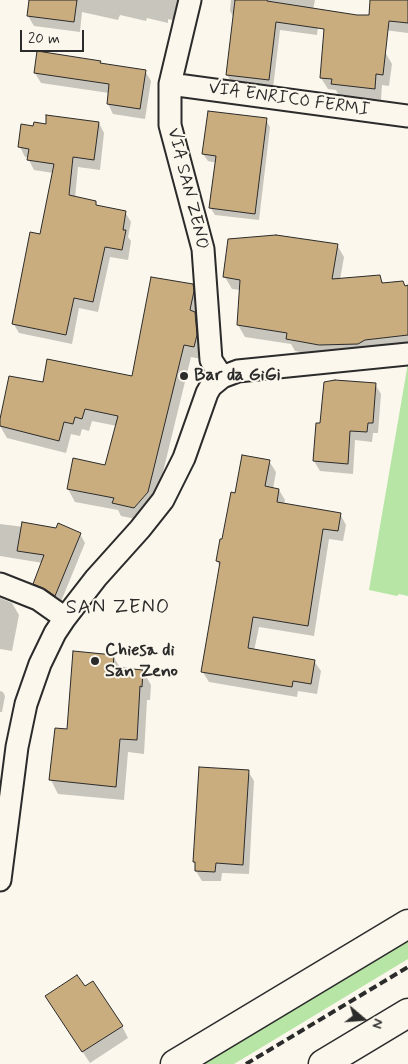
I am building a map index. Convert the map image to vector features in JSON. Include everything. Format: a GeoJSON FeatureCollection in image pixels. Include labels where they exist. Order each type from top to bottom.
{"type":"FeatureCollection","features":[{"type":"Feature","properties":{"kind":"street","name":"VIA SAN ZENO"},"geometry":{"type":"LineString","coordinates":[[190,0],[170,84],[170,125],[203,249],[211,360],[222,377]]}},
{"type":"Feature","properties":{"kind":"street","name":"VIA ENRICO FERMI"},"geometry":{"type":"LineString","coordinates":[[170,84],[408,116]]}},
{"type":"Feature","properties":{"kind":"street"},"geometry":{"type":"LineString","coordinates":[[1,871],[14,762],[26,704],[45,651],[65,618],[96,578],[163,500],[184,458],[207,392],[222,377],[238,371],[408,354]]}},
{"type":"Feature","properties":{"kind":"street"},"geometry":{"type":"LineString","coordinates":[[0,584],[38,599],[65,618]]}},
{"type":"Feature","properties":{"kind":"street"},"geometry":{"type":"LineString","coordinates":[[175,1064],[408,924]]}},
{"type":"Feature","properties":{"kind":"street"},"geometry":{"type":"LineString","coordinates":[[323,1064],[408,1013]]}},
{"type":"Feature","properties":{"kind":"green space"},"geometry":{"type":"Polygon","coordinates":[[[408,363],[408,596],[399,594],[397,596],[369,590],[408,363]]]}},
{"type":"Feature","properties":{"kind":"green space"},"geometry":{"type":"Polygon","coordinates":[[[408,935],[408,959],[234,1064],[192,1064],[408,935]]]}},
{"type":"Feature","properties":{"kind":"building"},"geometry":{"type":"Polygon","coordinates":[[[29,0],[77,0],[74,22],[27,16],[29,0]]]}},
{"type":"Feature","properties":{"kind":"building"},"geometry":{"type":"Polygon","coordinates":[[[235,0],[267,0],[357,15],[369,15],[370,0],[408,0],[408,23],[389,21],[383,75],[376,74],[375,89],[331,84],[332,79],[320,78],[324,29],[276,22],[269,80],[226,75],[235,0]]]}},
{"type":"Feature","properties":{"kind":"building"},"geometry":{"type":"Polygon","coordinates":[[[37,51],[146,70],[140,109],[107,104],[109,84],[34,73],[37,51]]]}},
{"type":"Feature","properties":{"kind":"building"},"geometry":{"type":"Polygon","coordinates":[[[208,111],[267,118],[255,214],[209,208],[216,156],[202,154],[208,111]]]}},
{"type":"Feature","properties":{"kind":"building"},"geometry":{"type":"Polygon","coordinates":[[[46,115],[99,122],[94,160],[73,157],[69,195],[96,201],[96,205],[126,211],[123,230],[126,230],[122,250],[105,247],[93,302],[74,298],[66,335],[12,324],[30,232],[40,234],[54,164],[27,160],[29,149],[18,147],[21,124],[33,126],[34,122],[46,124],[46,115]]]}},
{"type":"Feature","properties":{"kind":"building"},"geometry":{"type":"Polygon","coordinates":[[[276,235],[338,244],[332,279],[380,275],[382,283],[403,281],[405,286],[408,285],[408,335],[365,340],[358,344],[319,345],[286,339],[287,333],[237,325],[240,280],[223,277],[228,239],[276,235]]]}},
{"type":"Feature","properties":{"kind":"building"},"geometry":{"type":"Polygon","coordinates":[[[151,277],[193,284],[194,291],[190,310],[195,312],[197,335],[194,347],[184,345],[148,492],[134,508],[112,503],[114,498],[67,489],[73,458],[105,465],[118,416],[85,409],[82,419],[75,417],[73,424],[64,422],[59,441],[0,426],[0,419],[9,376],[43,382],[47,359],[132,376],[151,277]]]}},
{"type":"Feature","properties":{"kind":"building"},"geometry":{"type":"Polygon","coordinates":[[[335,380],[376,383],[373,423],[368,423],[367,432],[350,431],[348,464],[313,461],[316,423],[320,423],[324,382],[335,380]]]}},
{"type":"Feature","properties":{"kind":"building"},"geometry":{"type":"Polygon","coordinates":[[[242,455],[270,460],[265,486],[279,489],[277,502],[341,513],[338,531],[323,529],[308,626],[253,617],[248,648],[315,660],[311,684],[293,681],[292,687],[201,672],[220,562],[216,561],[220,539],[222,539],[231,492],[235,493],[242,455]]]}},
{"type":"Feature","properties":{"kind":"building"},"geometry":{"type":"Polygon","coordinates":[[[22,522],[56,528],[58,523],[81,533],[55,596],[33,584],[44,555],[17,551],[22,522]]]}},
{"type":"Feature","properties":{"kind":"building"},"geometry":{"type":"Polygon","coordinates":[[[73,651],[114,655],[113,667],[143,670],[142,687],[140,686],[137,740],[120,739],[116,787],[49,780],[55,728],[67,729],[73,651]]]}},
{"type":"Feature","properties":{"kind":"building"},"geometry":{"type":"Polygon","coordinates":[[[199,767],[249,770],[243,865],[216,863],[215,872],[195,871],[195,862],[193,862],[199,767]]]}},
{"type":"Feature","properties":{"kind":"building"},"geometry":{"type":"Polygon","coordinates":[[[77,975],[85,986],[93,981],[123,1026],[82,1052],[45,996],[77,975]]]}},
{"type":"Feature","properties":{"kind":"railway"},"geometry":{"type":"LineString","coordinates":[[246,1064],[408,967]]}},
{"type":"Feature","properties":{"kind":"place","name":"Bar da GiGi"},"geometry":{"type":"Point","coordinates":[184,376]}},
{"type":"Feature","properties":{"kind":"place","name":"Chiesa di San Zeno"},"geometry":{"type":"Point","coordinates":[95,661]}},
{"type":"Feature","properties":{"kind":"district","name":"SAN ZENO"},"geometry":{"type":"Point","coordinates":[118,609]}}]}
